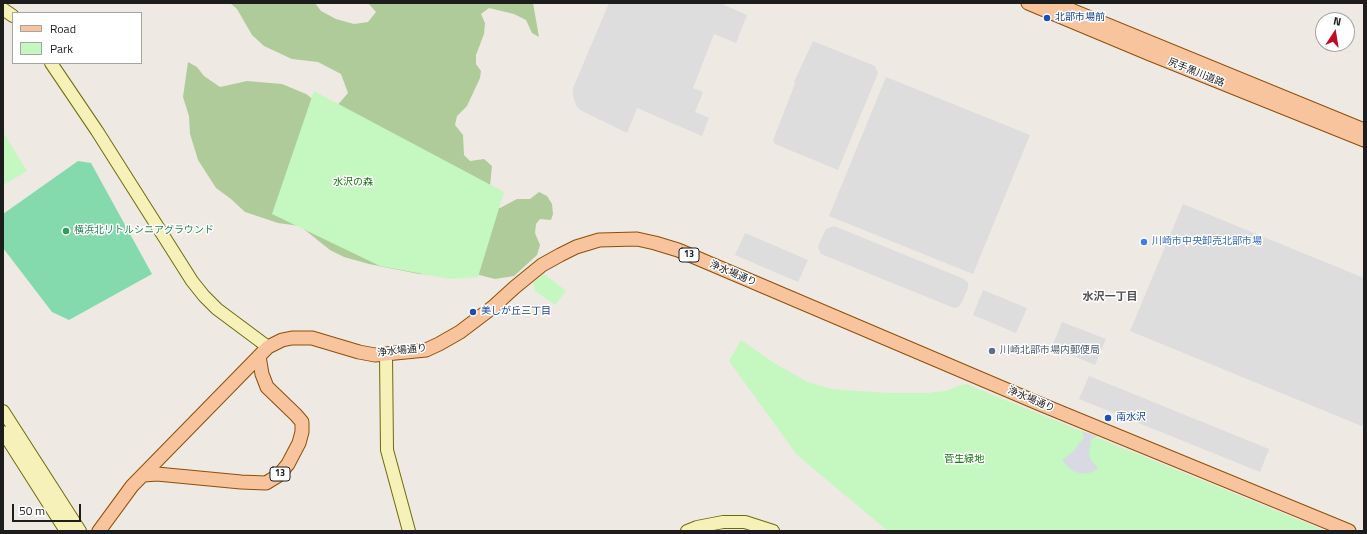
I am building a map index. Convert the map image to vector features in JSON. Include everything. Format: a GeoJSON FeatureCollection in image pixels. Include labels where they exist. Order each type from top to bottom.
{"type":"FeatureCollection","features":[{"type":"Feature","properties":{"kind":"main road","name":"尻手黒川道路"},"geometry":{"type":"LineString","coordinates":[[1028,3],[1364,140]]}},
{"type":"Feature","properties":{"kind":"main road","name":"尻手黒川道路"},"geometry":{"type":"LineString","coordinates":[[1054,3],[1364,130]]}},
{"type":"Feature","properties":{"kind":"main road","name":"浄水場通り"},"geometry":{"type":"LineString","coordinates":[[99,531],[132,486],[264,351],[282,340],[312,338],[359,352],[375,355],[426,350],[460,332],[493,307],[542,265],[576,246],[599,240],[637,239],[655,242],[678,250],[1047,407],[1348,531]]}},
{"type":"Feature","properties":{"kind":"main road","name":"13"},"geometry":{"type":"LineString","coordinates":[[144,475],[157,474],[266,483],[279,475],[288,464],[299,443],[302,432],[302,422],[267,387],[262,374],[264,351]]}},
{"type":"Feature","properties":{"kind":"street"},"geometry":{"type":"LineString","coordinates":[[3,9],[12,15]]}},
{"type":"Feature","properties":{"kind":"street"},"geometry":{"type":"LineString","coordinates":[[52,64],[97,131],[192,281],[217,309],[264,351]]}},
{"type":"Feature","properties":{"kind":"street"},"geometry":{"type":"LineString","coordinates":[[386,355],[387,450],[409,531]]}},
{"type":"Feature","properties":{"kind":"street"},"geometry":{"type":"LineString","coordinates":[[3,411],[80,531]]}},
{"type":"Feature","properties":{"kind":"street"},"geometry":{"type":"LineString","coordinates":[[3,432],[66,531]]}},
{"type":"Feature","properties":{"kind":"street"},"geometry":{"type":"LineString","coordinates":[[686,531],[697,527],[723,522],[745,522],[773,531]]}},
{"type":"Feature","properties":{"kind":"green space"},"geometry":{"type":"Polygon","coordinates":[[[230,3],[315,3],[321,11],[336,19],[354,24],[368,22],[376,12],[368,3],[533,3],[539,37],[532,33],[526,20],[514,14],[489,8],[481,14],[485,23],[484,34],[476,55],[476,64],[481,71],[480,78],[467,106],[457,116],[455,125],[463,135],[464,155],[470,161],[484,159],[492,166],[488,206],[500,208],[517,199],[530,199],[539,192],[547,196],[552,204],[553,214],[551,220],[540,219],[536,224],[535,233],[540,245],[537,255],[514,276],[495,279],[464,271],[448,275],[419,274],[369,264],[344,257],[330,250],[300,226],[278,223],[245,212],[216,188],[198,160],[190,134],[189,116],[183,97],[188,62],[197,67],[204,76],[220,87],[247,81],[282,84],[306,94],[314,100],[335,108],[348,93],[341,74],[318,62],[292,59],[264,46],[252,35],[237,9],[230,3]]]}},
{"type":"Feature","properties":{"kind":"green space","name":"水沢の森"},"geometry":{"type":"Polygon","coordinates":[[[314,91],[504,192],[478,277],[450,279],[380,266],[272,214],[314,91]]]}},
{"type":"Feature","properties":{"kind":"green space"},"geometry":{"type":"Polygon","coordinates":[[[3,132],[27,171],[3,185],[3,132]]]}},
{"type":"Feature","properties":{"kind":"green space","name":"横浜北リトルシニアグラウンド"},"geometry":{"type":"Polygon","coordinates":[[[78,161],[91,163],[152,274],[69,320],[52,312],[3,248],[3,214],[78,161]]]}},
{"type":"Feature","properties":{"kind":"green space"},"geometry":{"type":"Polygon","coordinates":[[[544,274],[566,291],[555,305],[535,291],[533,283],[544,274]]]}},
{"type":"Feature","properties":{"kind":"green space","name":"菅生緑地"},"geometry":{"type":"Polygon","coordinates":[[[741,340],[774,363],[808,382],[831,389],[887,393],[927,393],[946,391],[966,384],[1326,531],[888,531],[797,455],[729,361],[741,340]]]}},
{"type":"Feature","properties":{"kind":"shaded area"},"geometry":{"type":"Polygon","coordinates":[[[609,3],[720,3],[747,15],[736,43],[714,34],[693,88],[703,92],[695,112],[709,118],[702,136],[637,108],[627,133],[580,110],[576,105],[573,96],[573,88],[609,3]]]}},
{"type":"Feature","properties":{"kind":"shaded area"},"geometry":{"type":"Polygon","coordinates":[[[813,41],[875,66],[878,73],[838,170],[775,144],[773,140],[795,84],[794,82],[813,41]]]}},
{"type":"Feature","properties":{"kind":"shaded area"},"geometry":{"type":"Polygon","coordinates":[[[886,77],[1030,135],[973,274],[829,216],[886,77]]]}},
{"type":"Feature","properties":{"kind":"shaded area"},"geometry":{"type":"Polygon","coordinates":[[[1183,204],[1364,278],[1364,427],[1130,331],[1183,204]]]}},
{"type":"Feature","properties":{"kind":"shaded area"},"geometry":{"type":"Polygon","coordinates":[[[834,226],[964,279],[968,283],[968,288],[961,304],[954,308],[821,254],[818,246],[826,229],[834,226]]]}},
{"type":"Feature","properties":{"kind":"shaded area"},"geometry":{"type":"Polygon","coordinates":[[[745,233],[808,260],[798,282],[735,255],[745,233]]]}},
{"type":"Feature","properties":{"kind":"shaded area"},"geometry":{"type":"Polygon","coordinates":[[[983,290],[1027,308],[1016,333],[973,315],[983,290]]]}},
{"type":"Feature","properties":{"kind":"shaded area"},"geometry":{"type":"Polygon","coordinates":[[[1062,322],[1106,339],[1095,365],[1052,347],[1062,322]]]}},
{"type":"Feature","properties":{"kind":"shaded area"},"geometry":{"type":"Polygon","coordinates":[[[1089,376],[1269,449],[1260,472],[1079,399],[1089,376]]]}},
{"type":"Feature","properties":{"kind":"shaded area"},"geometry":{"type":"Polygon","coordinates":[[[1082,431],[1097,436],[1091,440],[1089,455],[1091,460],[1098,468],[1093,472],[1082,474],[1073,471],[1063,462],[1063,459],[1073,452],[1084,437],[1082,431]]]}},
{"type":"Feature","properties":{"kind":"place","name":"北部市場前"},"geometry":{"type":"Point","coordinates":[1047,18]}},
{"type":"Feature","properties":{"kind":"place","name":"横浜北リトルシニアグラウンド"},"geometry":{"type":"Point","coordinates":[66,231]}},
{"type":"Feature","properties":{"kind":"place","name":"川崎市中央卸売北部市場"},"geometry":{"type":"Point","coordinates":[1144,242]}},
{"type":"Feature","properties":{"kind":"place","name":"美しが丘三丁目"},"geometry":{"type":"Point","coordinates":[473,312]}},
{"type":"Feature","properties":{"kind":"place","name":"川崎北部市場内郵便局"},"geometry":{"type":"Point","coordinates":[992,351]}},
{"type":"Feature","properties":{"kind":"place","name":"南水沢"},"geometry":{"type":"Point","coordinates":[1108,418]}},
{"type":"Feature","properties":{"kind":"district","name":"水沢一丁目"},"geometry":{"type":"Point","coordinates":[1110,297]}}]}
